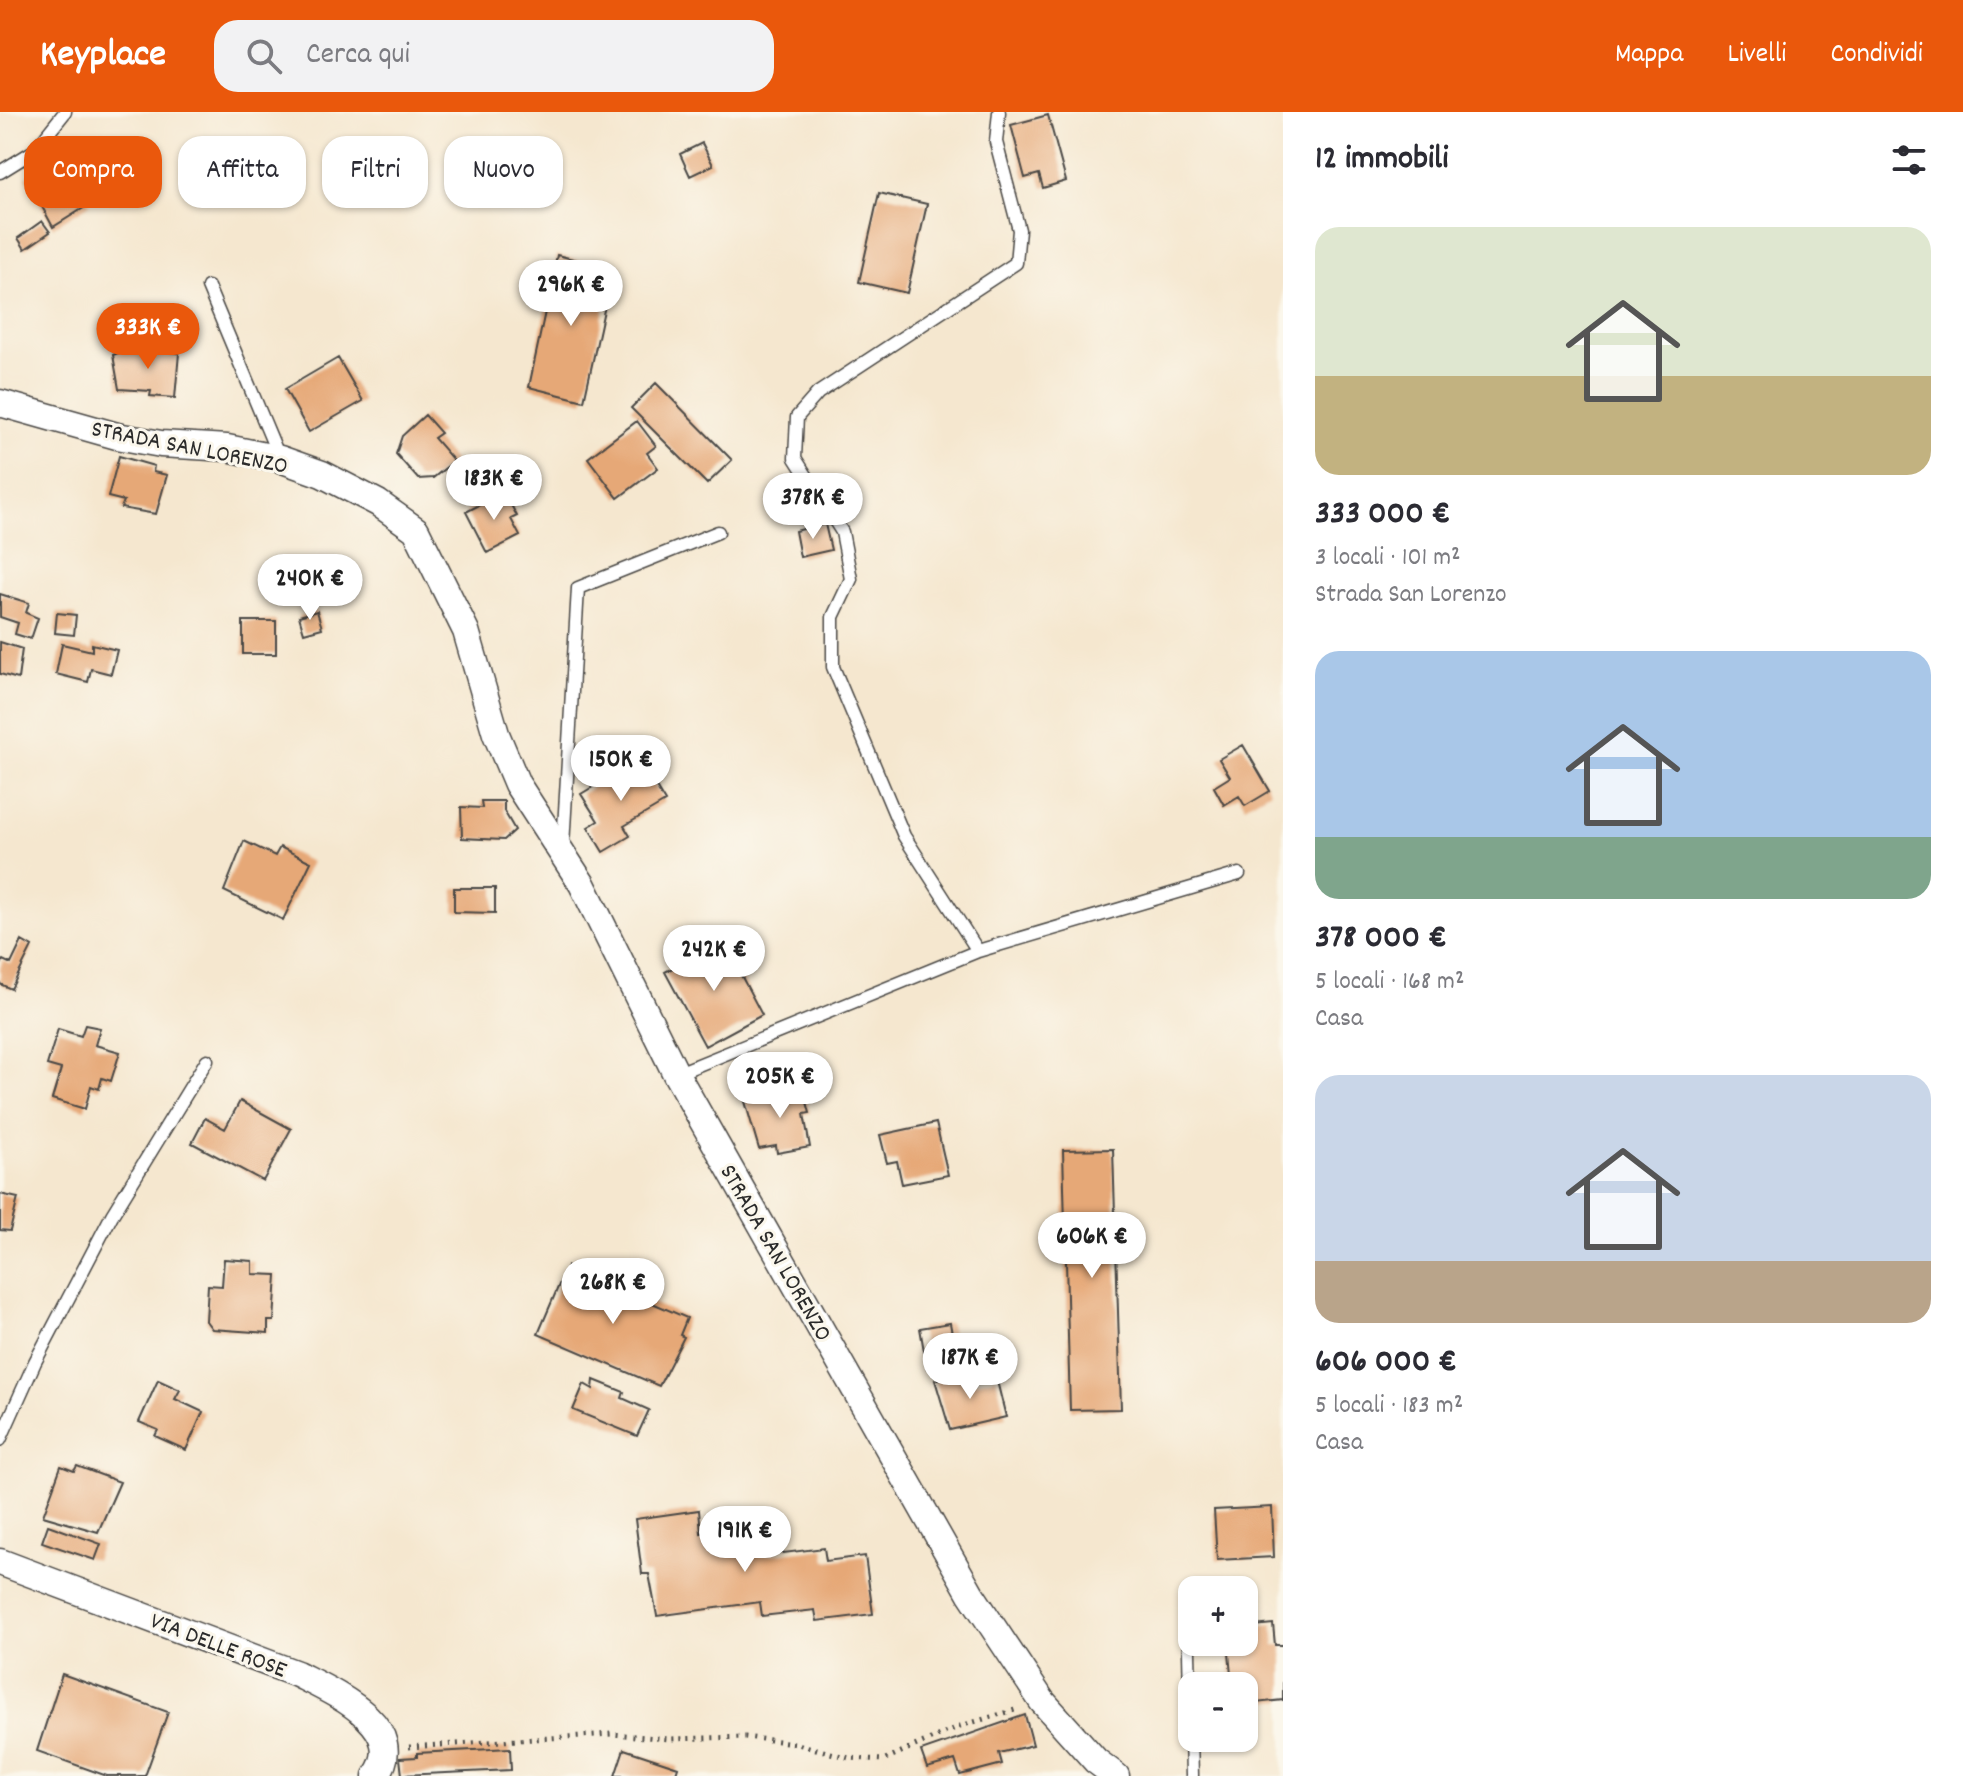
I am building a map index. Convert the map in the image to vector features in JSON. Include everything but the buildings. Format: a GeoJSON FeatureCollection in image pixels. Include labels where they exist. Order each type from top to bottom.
{"type":"FeatureCollection","features":[{"type":"Feature","properties":{"kind":"street","name":"STRADA SAN LORENZO"},"geometry":{"type":"LineString","coordinates":[[0,403],[117,436],[161,444],[227,448],[280,459],[336,481],[378,503],[416,530],[466,631],[496,734],[517,784],[562,853],[614,946],[676,1074],[971,1594],[1042,1701],[1096,1761],[1116,1776]]}},
{"type":"Feature","properties":{"kind":"street","name":"VIA DELLE ROSE"},"geometry":{"type":"LineString","coordinates":[[0,1562],[297,1674],[338,1696],[374,1722],[384,1743]]}},
{"type":"Feature","properties":{"kind":"street"},"geometry":{"type":"LineString","coordinates":[[376,1776],[381,1768],[384,1743]]}},
{"type":"Feature","properties":{"kind":"lane"},"geometry":{"type":"LineString","coordinates":[[0,172],[34,151],[65,112]]}},
{"type":"Feature","properties":{"kind":"lane"},"geometry":{"type":"LineString","coordinates":[[978,951],[904,836],[833,667],[833,617],[851,579],[842,532],[795,458],[797,417],[818,393],[1016,263],[1019,230],[996,142],[999,112]]}},
{"type":"Feature","properties":{"kind":"lane"},"geometry":{"type":"LineString","coordinates":[[208,287],[280,459]]}},
{"type":"Feature","properties":{"kind":"lane"},"geometry":{"type":"LineString","coordinates":[[562,853],[578,588],[718,532]]}},
{"type":"Feature","properties":{"kind":"lane"},"geometry":{"type":"LineString","coordinates":[[676,1074],[978,951],[1239,874]]}},
{"type":"Feature","properties":{"kind":"lane"},"geometry":{"type":"LineString","coordinates":[[0,1440],[35,1362],[112,1215],[207,1060]]}},
{"type":"Feature","properties":{"kind":"lane"},"geometry":{"type":"LineString","coordinates":[[1189,1656],[1192,1776]]}},
{"type":"Feature","properties":{"kind":"path"},"geometry":{"type":"LineString","coordinates":[[384,1743],[406,1747],[612,1734],[669,1739],[745,1737],[794,1743],[849,1758],[883,1760],[960,1726],[1042,1701]]}}]}
